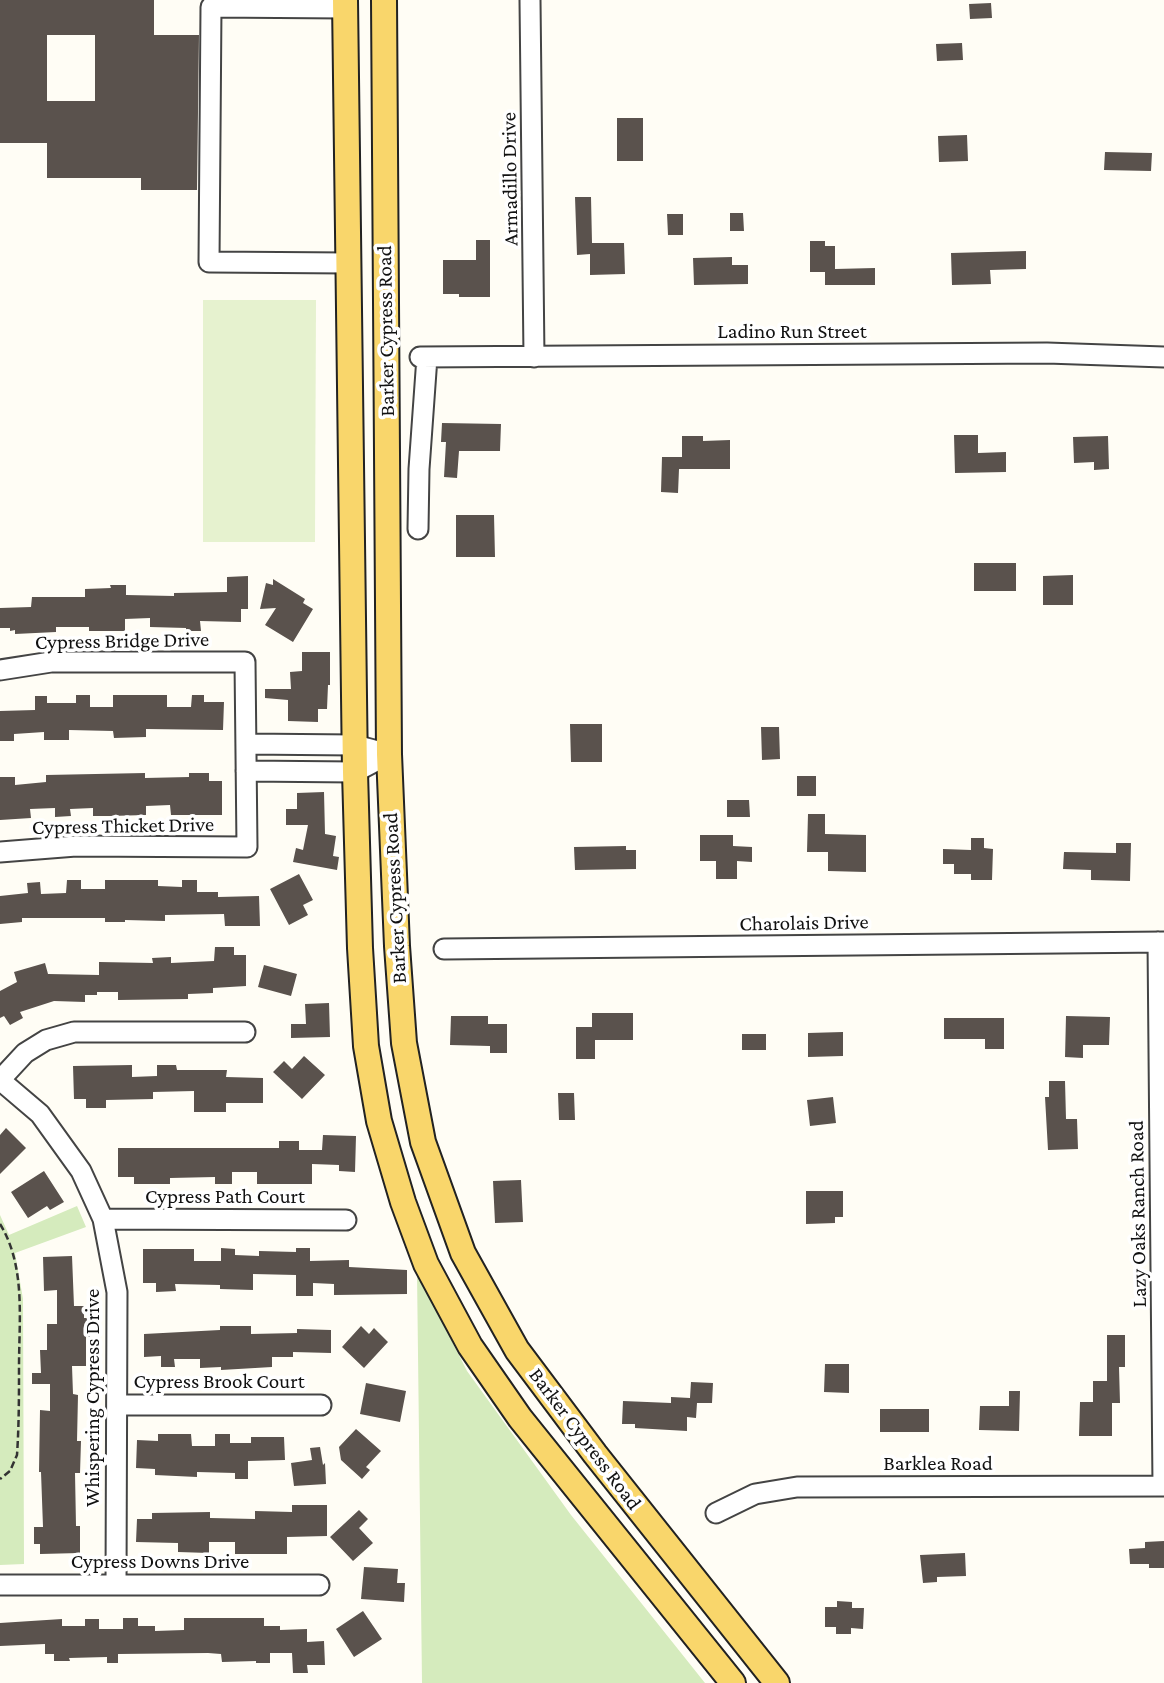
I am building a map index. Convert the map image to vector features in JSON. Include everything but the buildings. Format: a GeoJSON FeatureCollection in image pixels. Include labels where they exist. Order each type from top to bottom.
{"type":"FeatureCollection","features":[{"type":"Feature","properties":{"kind":"main road"},"geometry":{"type":"LineString","coordinates":[[345,4],[384,4]]}},
{"type":"Feature","properties":{"kind":"main road","name":"Barker Cypress Road"},"geometry":{"type":"LineString","coordinates":[[345,4],[355,772],[360,948],[366,1046],[379,1121],[403,1202],[426,1264],[470,1346],[520,1418],[733,1683]]}},
{"type":"Feature","properties":{"kind":"main road","name":"Barker Cypress Road"},"geometry":{"type":"LineString","coordinates":[[384,4],[388,754],[404,1043],[423,1142],[463,1253],[517,1350],[595,1454],[776,1683]]}},
{"type":"Feature","properties":{"kind":"main road"},"geometry":{"type":"LineString","coordinates":[[348,263],[386,262]]}},
{"type":"Feature","properties":{"kind":"street","name":"Armadillo Drive"},"geometry":{"type":"LineString","coordinates":[[530,0],[534,357]]}},
{"type":"Feature","properties":{"kind":"street"},"geometry":{"type":"LineString","coordinates":[[345,4],[211,7],[209,262],[348,263]]}},
{"type":"Feature","properties":{"kind":"street","name":"Ladino Run Street"},"geometry":{"type":"LineString","coordinates":[[418,529],[423,357],[1047,353],[1164,356]]}},
{"type":"Feature","properties":{"kind":"street","name":"Cypress Bridge Drive"},"geometry":{"type":"LineString","coordinates":[[0,670],[51,662],[245,662],[246,744]]}},
{"type":"Feature","properties":{"kind":"street"},"geometry":{"type":"LineString","coordinates":[[246,744],[355,745],[388,754],[355,772],[246,772],[246,744]]}},
{"type":"Feature","properties":{"kind":"street","name":"Cypress Thicket Drive"},"geometry":{"type":"LineString","coordinates":[[0,852],[76,846],[247,847],[246,772]]}},
{"type":"Feature","properties":{"kind":"street","name":"Charolais Drive"},"geometry":{"type":"LineString","coordinates":[[444,949],[1161,942]]}},
{"type":"Feature","properties":{"kind":"street","name":"Lazy Oaks Ranch Road"},"geometry":{"type":"LineString","coordinates":[[1161,942],[1163,1486]]}},
{"type":"Feature","properties":{"kind":"street"},"geometry":{"type":"LineString","coordinates":[[0,1080],[25,1053],[46,1040],[74,1032],[245,1032]]}},
{"type":"Feature","properties":{"kind":"street","name":"Whispering Cypress Drive"},"geometry":{"type":"LineString","coordinates":[[0,1080],[40,1114],[81,1171],[103,1219],[117,1292],[116,1585]]}},
{"type":"Feature","properties":{"kind":"street","name":"Cypress Path Court"},"geometry":{"type":"LineString","coordinates":[[103,1219],[346,1220]]}},
{"type":"Feature","properties":{"kind":"street","name":"Cypress Brook Court"},"geometry":{"type":"LineString","coordinates":[[117,1405],[321,1405]]}},
{"type":"Feature","properties":{"kind":"street","name":"Barklea Road"},"geometry":{"type":"LineString","coordinates":[[716,1513],[755,1494],[797,1486],[1163,1486]]}},
{"type":"Feature","properties":{"kind":"street","name":"Cypress Downs Drive"},"geometry":{"type":"LineString","coordinates":[[0,1585],[319,1585]]}},
{"type":"Feature","properties":{"kind":"path"},"geometry":{"type":"LineString","coordinates":[[0,1224],[13,1250],[20,1326],[18,1442],[14,1463],[2,1478]]}},
{"type":"Feature","properties":{"kind":"green space"},"geometry":{"type":"Polygon","coordinates":[[[203,300],[316,300],[315,542],[203,542],[203,300]]]}},
{"type":"Feature","properties":{"kind":"green space"},"geometry":{"type":"Polygon","coordinates":[[[77,1206],[86,1227],[15,1253],[23,1299],[24,1564],[0,1565],[0,1215],[9,1235],[77,1206]]]}},
{"type":"Feature","properties":{"kind":"green space"},"geometry":{"type":"Polygon","coordinates":[[[417,1272],[467,1371],[571,1515],[705,1683],[422,1683],[417,1272]]]}}]}
